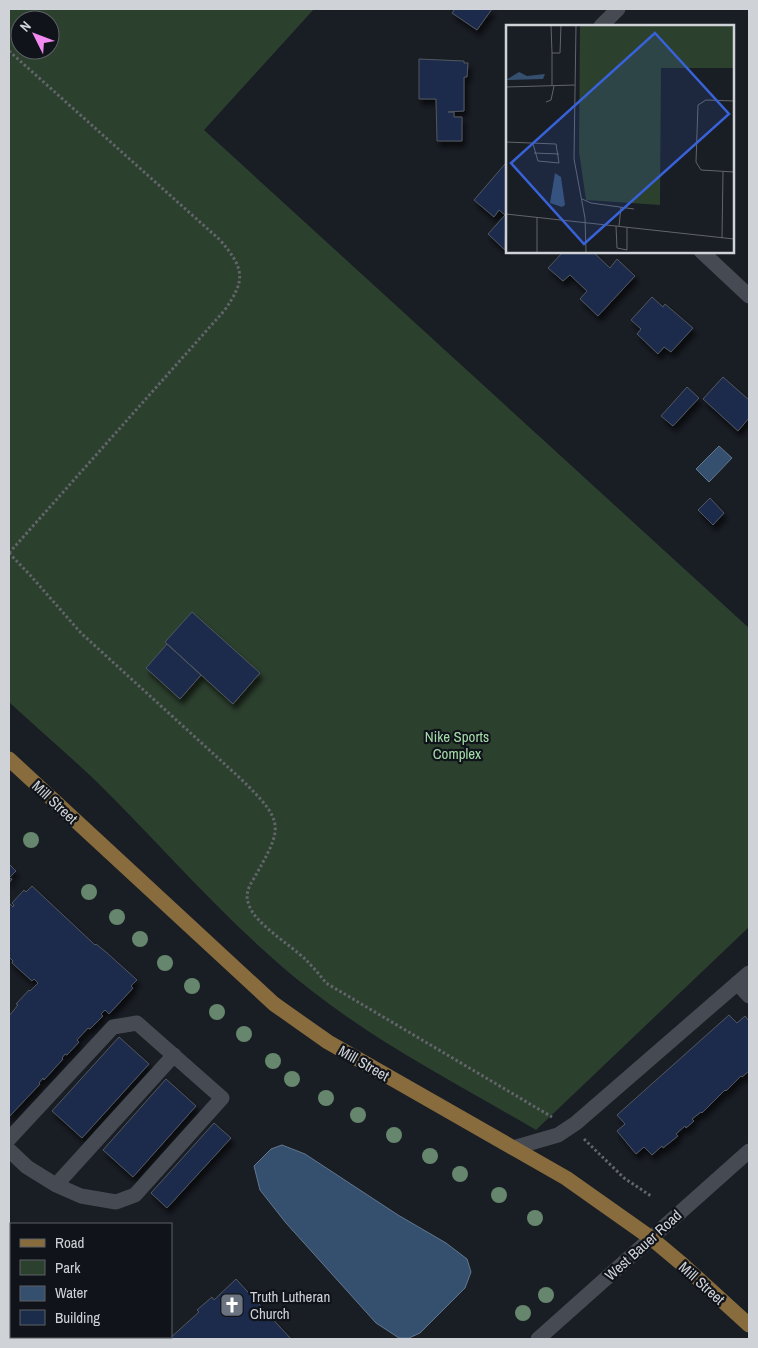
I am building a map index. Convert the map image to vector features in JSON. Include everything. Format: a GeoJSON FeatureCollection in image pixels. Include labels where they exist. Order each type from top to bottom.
{"type":"FeatureCollection","features":[{"type":"Feature","properties":{"kind":"main road","name":"Mill Street"},"geometry":{"type":"LineString","coordinates":[[9,759],[274,1004],[328,1042],[566,1178],[651,1238],[749,1325]]}},
{"type":"Feature","properties":{"kind":"street"},"geometry":{"type":"LineString","coordinates":[[602,25],[618,9]]}},
{"type":"Feature","properties":{"kind":"street"},"geometry":{"type":"LineString","coordinates":[[702,252],[749,296]]}},
{"type":"Feature","properties":{"kind":"street"},"geometry":{"type":"LineString","coordinates":[[512,1148],[558,1135],[576,1123],[749,973]]}},
{"type":"Feature","properties":{"kind":"street"},"geometry":{"type":"LineString","coordinates":[[737,983],[749,996]]}},
{"type":"Feature","properties":{"kind":"street"},"geometry":{"type":"LineString","coordinates":[[9,1140],[113,1027],[137,1023],[222,1098],[135,1195],[116,1202],[81,1196],[56,1185],[27,1167],[9,1150]]}},
{"type":"Feature","properties":{"kind":"street"},"geometry":{"type":"LineString","coordinates":[[56,1185],[174,1055]]}},
{"type":"Feature","properties":{"kind":"street","name":"West Bauer Road"},"geometry":{"type":"LineString","coordinates":[[538,1339],[749,1151]]}},
{"type":"Feature","properties":{"kind":"path"},"geometry":{"type":"LineString","coordinates":[[9,51],[220,240],[234,256],[239,270],[239,284],[234,297],[224,311],[9,553],[81,633],[241,779],[270,811],[276,822],[276,836],[246,893],[248,904],[254,915],[306,960],[326,983],[559,1121]]}},
{"type":"Feature","properties":{"kind":"path"},"geometry":{"type":"LineString","coordinates":[[583,1138],[624,1178],[651,1196]]}},
{"type":"Feature","properties":{"kind":"green space","name":"Nike Sports Complex"},"geometry":{"type":"Polygon","coordinates":[[[9,9],[314,9],[204,130],[749,628],[749,927],[536,1130],[393,1047],[338,1011],[312,991],[255,943],[228,917],[76,762],[9,702],[9,9]]]}},
{"type":"Feature","properties":{"kind":"water"},"geometry":{"type":"Polygon","coordinates":[[[719,446],[732,458],[709,482],[696,469],[719,446]]]}},
{"type":"Feature","properties":{"kind":"water"},"geometry":{"type":"Polygon","coordinates":[[[282,1145],[305,1154],[398,1215],[446,1243],[467,1259],[471,1272],[465,1288],[420,1333],[409,1338],[399,1338],[376,1323],[286,1223],[260,1190],[254,1166],[271,1149],[282,1145]]]}},
{"type":"Feature","properties":{"kind":"building"},"geometry":{"type":"Polygon","coordinates":[[[455,9],[492,9],[477,30],[452,13],[455,9]]]}},
{"type":"Feature","properties":{"kind":"building"},"geometry":{"type":"Polygon","coordinates":[[[419,59],[464,61],[464,63],[468,63],[467,77],[464,77],[464,111],[448,112],[454,112],[454,117],[462,117],[462,141],[437,141],[436,99],[419,99],[419,59]]]}},
{"type":"Feature","properties":{"kind":"building"},"geometry":{"type":"Polygon","coordinates":[[[505,164],[506,208],[505,250],[488,234],[505,215],[499,210],[494,217],[474,200],[505,164]]]}},
{"type":"Feature","properties":{"kind":"building"},"geometry":{"type":"Polygon","coordinates":[[[563,252],[593,252],[610,268],[617,259],[635,276],[598,316],[580,299],[587,291],[570,275],[563,281],[548,268],[563,252]]]}},
{"type":"Feature","properties":{"kind":"building"},"geometry":{"type":"Polygon","coordinates":[[[652,297],[663,307],[665,304],[693,328],[671,352],[664,347],[658,354],[637,334],[641,329],[631,320],[652,297]]]}},
{"type":"Feature","properties":{"kind":"building"},"geometry":{"type":"Polygon","coordinates":[[[723,377],[749,400],[749,418],[738,431],[703,399],[723,377]]]}},
{"type":"Feature","properties":{"kind":"building"},"geometry":{"type":"Polygon","coordinates":[[[687,387],[699,398],[673,426],[661,416],[687,387]]]}},
{"type":"Feature","properties":{"kind":"building"},"geometry":{"type":"Polygon","coordinates":[[[710,498],[724,513],[713,525],[698,510],[710,498]]]}},
{"type":"Feature","properties":{"kind":"building"},"geometry":{"type":"Polygon","coordinates":[[[192,612],[260,673],[233,704],[165,642],[192,612]]]}},
{"type":"Feature","properties":{"kind":"building"},"geometry":{"type":"Polygon","coordinates":[[[167,644],[201,675],[180,699],[146,668],[167,644]]]}},
{"type":"Feature","properties":{"kind":"building"},"geometry":{"type":"Polygon","coordinates":[[[9,864],[16,871],[9,878],[9,864]]]}},
{"type":"Feature","properties":{"kind":"building"},"geometry":{"type":"Polygon","coordinates":[[[32,886],[95,945],[106,952],[137,980],[131,986],[133,988],[109,1014],[105,1010],[101,1014],[103,1016],[90,1029],[88,1028],[77,1040],[79,1042],[67,1055],[65,1054],[63,1059],[44,1080],[43,1078],[40,1084],[9,1117],[9,1016],[18,1005],[16,1004],[38,983],[34,979],[32,981],[12,963],[13,961],[9,957],[9,903],[13,907],[12,903],[24,890],[26,892],[32,886]]]}},
{"type":"Feature","properties":{"kind":"building"},"geometry":{"type":"Polygon","coordinates":[[[729,1015],[737,1023],[745,1016],[749,1021],[749,1071],[725,1090],[702,1113],[692,1119],[694,1121],[686,1128],[685,1126],[676,1134],[678,1136],[663,1148],[662,1146],[652,1155],[644,1147],[636,1154],[617,1131],[625,1124],[617,1115],[729,1015]]]}},
{"type":"Feature","properties":{"kind":"building"},"geometry":{"type":"Polygon","coordinates":[[[119,1037],[149,1064],[82,1138],[52,1111],[119,1037]]]}},
{"type":"Feature","properties":{"kind":"building"},"geometry":{"type":"Polygon","coordinates":[[[166,1079],[196,1106],[133,1177],[103,1150],[166,1079]]]}},
{"type":"Feature","properties":{"kind":"building"},"geometry":{"type":"Polygon","coordinates":[[[214,1123],[231,1138],[167,1208],[151,1193],[214,1123]]]}},
{"type":"Feature","properties":{"kind":"building","name":"Truth Lutheran Church"},"geometry":{"type":"Polygon","coordinates":[[[236,1279],[291,1339],[169,1339],[199,1312],[197,1310],[212,1297],[214,1300],[236,1279]]]}},
{"type":"Feature","properties":{"kind":"place","name":"Truth Lutheran Church"},"geometry":{"type":"Point","coordinates":[232,1305]}}]}
